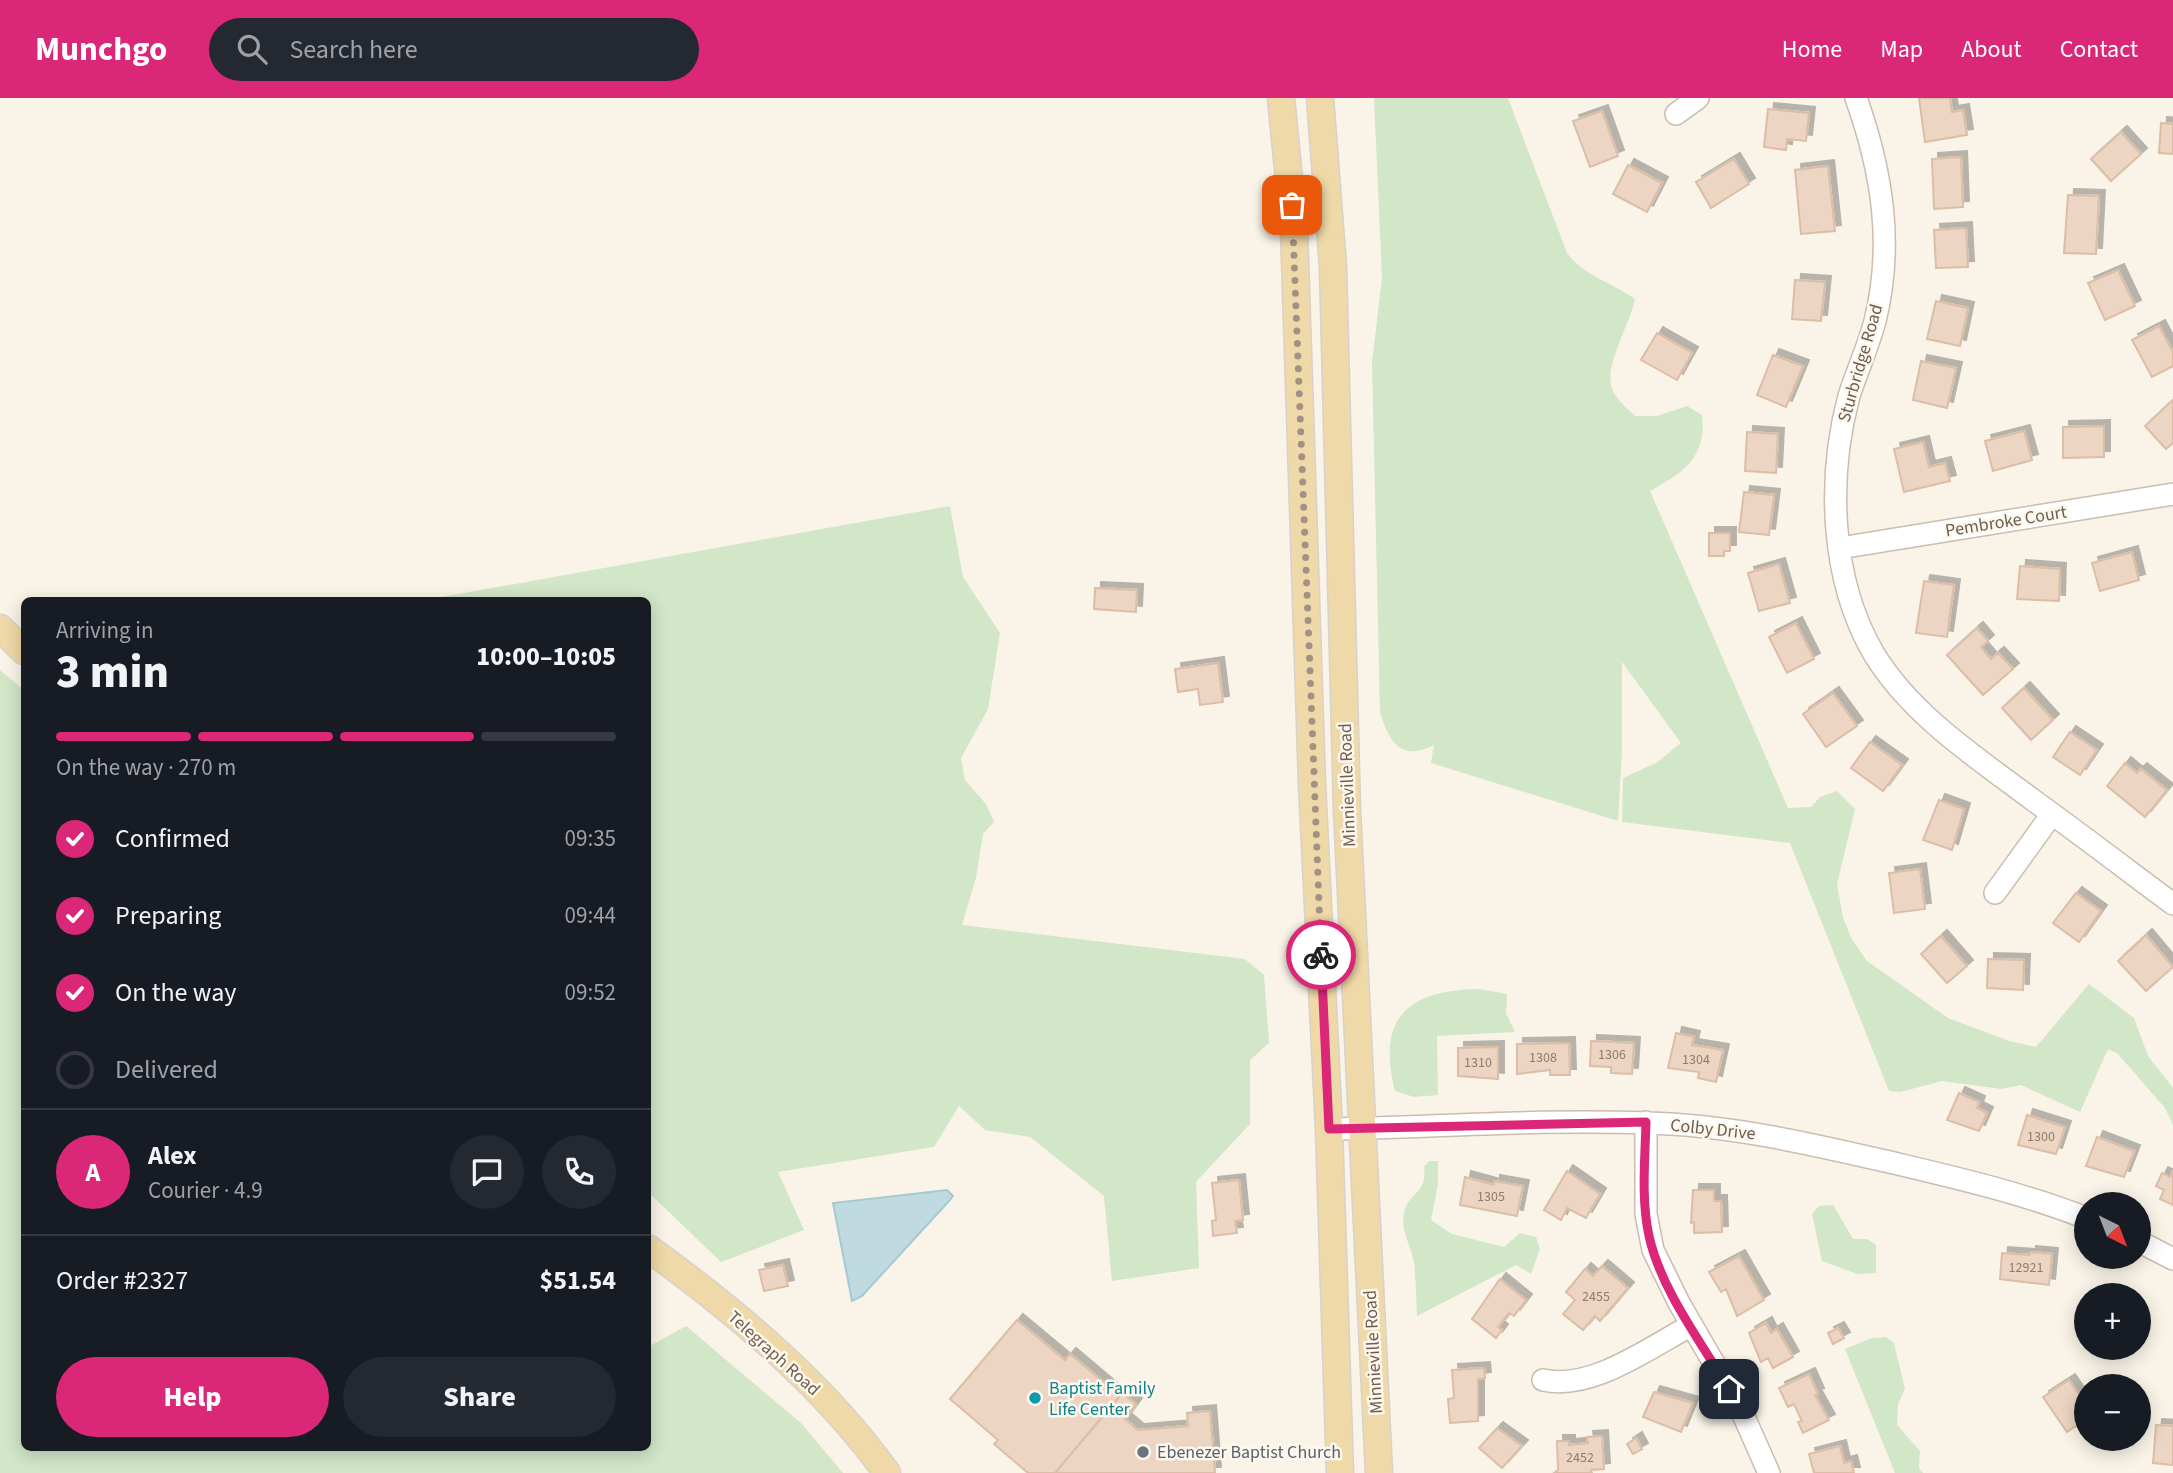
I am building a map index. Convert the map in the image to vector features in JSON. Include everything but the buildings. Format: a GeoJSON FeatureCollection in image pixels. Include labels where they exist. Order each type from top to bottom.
{"type":"FeatureCollection","features":[{"type":"Feature","properties":{"kind":"main road","name":"Minnieville Road"},"geometry":{"type":"LineString","coordinates":[[1281,98],[1294,229],[1312,784],[1329,1129],[1340,1473]]}},
{"type":"Feature","properties":{"kind":"main road","name":"Minnieville Road"},"geometry":{"type":"LineString","coordinates":[[1320,98],[1334,267],[1347,810],[1379,1473]]}},
{"type":"Feature","properties":{"kind":"main road"},"geometry":{"type":"LineString","coordinates":[[0,628],[21,648]]}},
{"type":"Feature","properties":{"kind":"main road","name":"Telegraph Road"},"geometry":{"type":"LineString","coordinates":[[651,1250],[746,1326],[812,1386],[835,1408],[887,1473]]}},
{"type":"Feature","properties":{"kind":"street"},"geometry":{"type":"LineString","coordinates":[[1676,114],[1698,98]]}},
{"type":"Feature","properties":{"kind":"street","name":"Sturbridge Road"},"geometry":{"type":"LineString","coordinates":[[1856,98],[1872,142],[1880,180],[1885,250],[1875,320],[1841,433],[1835,480],[1840,548],[1861,626],[1882,664],[1938,727],[2173,904]]}},
{"type":"Feature","properties":{"kind":"street","name":"Pembroke Court"},"geometry":{"type":"LineString","coordinates":[[1840,548],[2173,494]]}},
{"type":"Feature","properties":{"kind":"street"},"geometry":{"type":"LineString","coordinates":[[1995,893],[2052,814]]}},
{"type":"Feature","properties":{"kind":"street","name":"Colby Drive"},"geometry":{"type":"LineString","coordinates":[[1329,1129],[1646,1122],[1735,1130],[1808,1143],[1988,1186],[2074,1214]]}},
{"type":"Feature","properties":{"kind":"street"},"geometry":{"type":"LineString","coordinates":[[1646,1122],[1644,1188],[1649,1235],[1659,1265],[1741,1410],[1769,1473]]}},
{"type":"Feature","properties":{"kind":"street"},"geometry":{"type":"LineString","coordinates":[[2151,1248],[2173,1259]]}},
{"type":"Feature","properties":{"kind":"street"},"geometry":{"type":"LineString","coordinates":[[1543,1380],[1574,1382],[1592,1377],[1692,1325]]}},
{"type":"Feature","properties":{"kind":"green space"},"geometry":{"type":"Polygon","coordinates":[[[1374,98],[1508,98],[1567,253],[1582,268],[1635,299],[1612,366],[1610,376],[1614,394],[1635,416],[1657,416],[1687,406],[1702,415],[1701,442],[1690,462],[1673,478],[1650,491],[1788,808],[1811,807],[1820,797],[1837,791],[1855,809],[1837,884],[1843,917],[1851,938],[1867,961],[1948,1018],[2009,1041],[2036,1047],[2089,984],[2134,1018],[2148,1056],[2173,1088],[2173,1125],[2165,1108],[2117,1053],[2108,1049],[2080,1112],[2021,1085],[2001,1089],[1942,1081],[1900,1092],[1889,1091],[1790,843],[1622,822],[1623,778],[1656,763],[1681,743],[1622,662],[1622,751],[1618,821],[1431,763],[1434,745],[1413,751],[1405,750],[1393,740],[1380,713],[1372,362],[1382,278],[1374,98]]]}},
{"type":"Feature","properties":{"kind":"green space"},"geometry":{"type":"Polygon","coordinates":[[[950,506],[963,577],[1000,633],[988,709],[961,758],[965,780],[986,804],[994,822],[983,834],[976,878],[962,925],[1245,959],[1264,975],[1269,1043],[1250,1060],[1250,1124],[1196,1182],[1199,1268],[1112,1281],[1104,1196],[1030,1137],[985,1130],[959,1106],[934,1147],[778,1172],[804,1230],[721,1262],[651,1195],[651,597],[442,597],[950,506]]]}},
{"type":"Feature","properties":{"kind":"green space"},"geometry":{"type":"Polygon","coordinates":[[[0,670],[21,688],[21,1451],[651,1451],[651,1345],[686,1326],[802,1424],[843,1473],[0,1473],[0,670]]]}},
{"type":"Feature","properties":{"kind":"green space"},"geometry":{"type":"Polygon","coordinates":[[[1479,989],[1507,994],[1506,1013],[1515,1032],[1437,1036],[1438,1095],[1414,1097],[1395,1091],[1390,1066],[1390,1044],[1403,1013],[1416,1002],[1433,995],[1479,989]]]}},
{"type":"Feature","properties":{"kind":"green space"},"geometry":{"type":"Polygon","coordinates":[[[1429,1161],[1438,1161],[1438,1184],[1431,1220],[1452,1234],[1504,1247],[1520,1233],[1536,1237],[1540,1249],[1531,1274],[1516,1265],[1417,1316],[1414,1262],[1403,1220],[1409,1201],[1423,1183],[1424,1167],[1429,1161]]]}},
{"type":"Feature","properties":{"kind":"green space"},"geometry":{"type":"Polygon","coordinates":[[[1833,1205],[1853,1239],[1867,1239],[1876,1245],[1876,1273],[1857,1274],[1822,1261],[1812,1214],[1819,1206],[1833,1205]]]}},
{"type":"Feature","properties":{"kind":"green space"},"geometry":{"type":"Polygon","coordinates":[[[1886,1337],[1894,1343],[1905,1389],[1898,1404],[1897,1425],[1920,1451],[1919,1468],[1923,1473],[1895,1473],[1845,1349],[1872,1338],[1886,1337]]]}},
{"type":"Feature","properties":{"kind":"water"},"geometry":{"type":"Polygon","coordinates":[[[947,1190],[953,1196],[949,1201],[862,1296],[852,1301],[833,1203],[947,1190]]]}},
{"type":"Feature","properties":{"kind":"way so far"},"geometry":{"type":"LineString","coordinates":[[1292,205],[1310,733],[1321,955]]}},
{"type":"Feature","properties":{"kind":"place","name":"Baptist Family Life Center"},"geometry":{"type":"Point","coordinates":[1035,1398]}},
{"type":"Feature","properties":{"kind":"place","name":"Ebenezer Baptist Church"},"geometry":{"type":"Point","coordinates":[1143,1452]}},
{"type":"Feature","properties":{"kind":"route"},"geometry":{"type":"LineString","coordinates":[[1321,955],[1329,1129],[1646,1122],[1644,1188],[1653,1250],[1679,1303],[1729,1389]]}}]}
